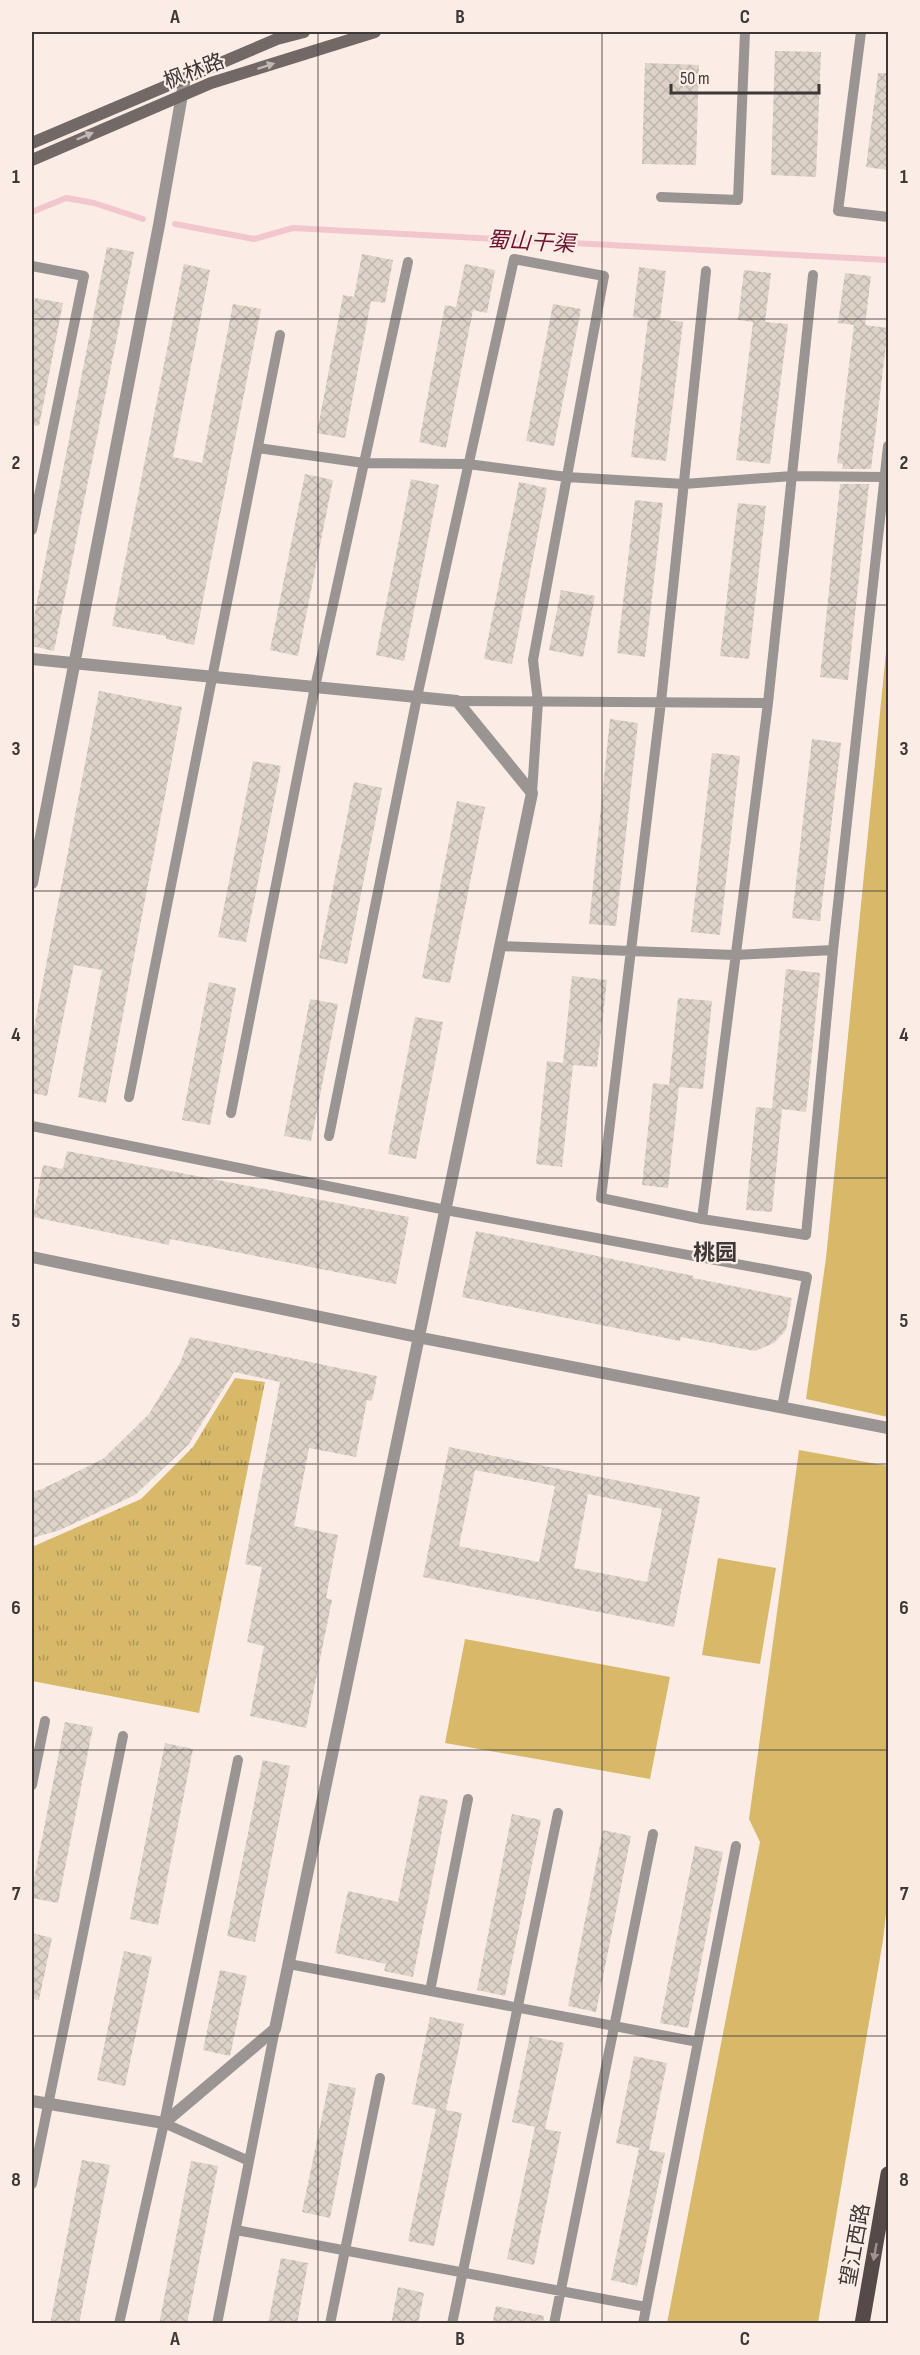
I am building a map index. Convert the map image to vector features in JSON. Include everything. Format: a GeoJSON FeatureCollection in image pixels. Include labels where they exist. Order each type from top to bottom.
{"type":"FeatureCollection","features":[{"type":"Feature","properties":{"kind":"main road","name":"枫林路"},"geometry":{"type":"LineString","coordinates":[[32,143],[277,39],[304,32]]}},
{"type":"Feature","properties":{"kind":"main road","name":"枫林路"},"geometry":{"type":"LineString","coordinates":[[32,160],[210,83],[375,32]]}},
{"type":"Feature","properties":{"kind":"main road","name":"望江西路"},"geometry":{"type":"LineString","coordinates":[[862,2324],[888,2174]]}},
{"type":"Feature","properties":{"kind":"street"},"geometry":{"type":"LineString","coordinates":[[32,883],[185,78]]}},
{"type":"Feature","properties":{"kind":"street"},"geometry":{"type":"LineString","coordinates":[[32,659],[457,701],[532,793],[275,2029],[164,2123],[32,2101]]}},
{"type":"Feature","properties":{"kind":"street"},"geometry":{"type":"LineString","coordinates":[[32,1257],[419,1337],[888,1428]]}},
{"type":"Feature","properties":{"kind":"lane"},"geometry":{"type":"LineString","coordinates":[[661,198],[738,200],[745,32]]}},
{"type":"Feature","properties":{"kind":"lane"},"geometry":{"type":"LineString","coordinates":[[861,32],[838,211],[888,217]]}},
{"type":"Feature","properties":{"kind":"lane"},"geometry":{"type":"LineString","coordinates":[[328,1136],[417,697],[514,259],[604,276],[533,660],[538,702],[532,793]]}},
{"type":"Feature","properties":{"kind":"lane"},"geometry":{"type":"LineString","coordinates":[[231,1113],[315,687],[408,262]]}},
{"type":"Feature","properties":{"kind":"lane"},"geometry":{"type":"LineString","coordinates":[[32,266],[84,276],[32,530]]}},
{"type":"Feature","properties":{"kind":"lane"},"geometry":{"type":"LineString","coordinates":[[706,271],[661,702],[601,1198],[702,1219],[806,1235],[833,950],[888,447]]}},
{"type":"Feature","properties":{"kind":"lane"},"geometry":{"type":"LineString","coordinates":[[702,1219],[768,703],[813,275]]}},
{"type":"Feature","properties":{"kind":"lane"},"geometry":{"type":"LineString","coordinates":[[129,1097],[279,335]]}},
{"type":"Feature","properties":{"kind":"lane"},"geometry":{"type":"LineString","coordinates":[[258,448],[364,463],[468,464],[567,477],[684,484],[792,476],[885,477]]}},
{"type":"Feature","properties":{"kind":"lane"},"geometry":{"type":"LineString","coordinates":[[457,701],[768,703]]}},
{"type":"Feature","properties":{"kind":"lane"},"geometry":{"type":"LineString","coordinates":[[500,946],[735,955],[833,950]]}},
{"type":"Feature","properties":{"kind":"lane"},"geometry":{"type":"LineString","coordinates":[[32,1126],[446,1210],[807,1277],[782,1407]]}},
{"type":"Feature","properties":{"kind":"lane"},"geometry":{"type":"LineString","coordinates":[[32,1785],[45,1720]]}},
{"type":"Feature","properties":{"kind":"lane"},"geometry":{"type":"LineString","coordinates":[[32,2184],[123,1736]]}},
{"type":"Feature","properties":{"kind":"lane"},"geometry":{"type":"LineString","coordinates":[[118,2324],[164,2123],[238,1760]]}},
{"type":"Feature","properties":{"kind":"lane"},"geometry":{"type":"LineString","coordinates":[[430,1991],[468,1799]]}},
{"type":"Feature","properties":{"kind":"lane"},"geometry":{"type":"LineString","coordinates":[[452,2324],[558,1813]]}},
{"type":"Feature","properties":{"kind":"lane"},"geometry":{"type":"LineString","coordinates":[[554,2324],[616,2027],[653,1834]]}},
{"type":"Feature","properties":{"kind":"lane"},"geometry":{"type":"LineString","coordinates":[[643,2324],[736,1846]]}},
{"type":"Feature","properties":{"kind":"lane"},"geometry":{"type":"LineString","coordinates":[[289,1964],[698,2042]]}},
{"type":"Feature","properties":{"kind":"lane"},"geometry":{"type":"LineString","coordinates":[[217,2324],[275,2029]]}},
{"type":"Feature","properties":{"kind":"lane"},"geometry":{"type":"LineString","coordinates":[[330,2324],[380,2078]]}},
{"type":"Feature","properties":{"kind":"lane"},"geometry":{"type":"LineString","coordinates":[[164,2123],[249,2162]]}},
{"type":"Feature","properties":{"kind":"lane"},"geometry":{"type":"LineString","coordinates":[[236,2230],[646,2307]]}},
{"type":"Feature","properties":{"kind":"green space"},"geometry":{"type":"Polygon","coordinates":[[[888,632],[888,1417],[806,1399],[826,1258],[888,632]]]}},
{"type":"Feature","properties":{"kind":"green space"},"geometry":{"type":"Polygon","coordinates":[[[235,1378],[265,1382],[199,1713],[32,1681],[32,1547],[141,1499],[193,1447],[235,1378]]]}},
{"type":"Feature","properties":{"kind":"green space"},"geometry":{"type":"Polygon","coordinates":[[[799,1450],[888,1466],[888,1896],[883,1940],[818,2323],[667,2323],[760,1842],[749,1819],[799,1450]]]}},
{"type":"Feature","properties":{"kind":"green space"},"geometry":{"type":"Polygon","coordinates":[[[718,1558],[776,1568],[760,1664],[702,1655],[718,1558]]]}},
{"type":"Feature","properties":{"kind":"green space"},"geometry":{"type":"Polygon","coordinates":[[[465,1639],[670,1677],[650,1779],[445,1743],[465,1639]]]}},
{"type":"Feature","properties":{"kind":"building"},"geometry":{"type":"Polygon","coordinates":[[[775,51],[821,52],[816,177],[771,175],[775,51]]]}},
{"type":"Feature","properties":{"kind":"building"},"geometry":{"type":"Polygon","coordinates":[[[645,63],[699,65],[696,165],[642,164],[645,63]]]}},
{"type":"Feature","properties":{"kind":"building"},"geometry":{"type":"Polygon","coordinates":[[[878,73],[888,73],[888,170],[866,167],[878,73]]]}},
{"type":"Feature","properties":{"kind":"building"},"geometry":{"type":"Polygon","coordinates":[[[107,247],[134,252],[54,651],[32,646],[32,627],[107,247]]]}},
{"type":"Feature","properties":{"kind":"building"},"geometry":{"type":"Polygon","coordinates":[[[362,254],[393,260],[385,303],[371,301],[345,438],[317,433],[343,295],[354,297],[362,254]]]}},
{"type":"Feature","properties":{"kind":"building"},"geometry":{"type":"Polygon","coordinates":[[[184,264],[210,270],[173,457],[202,463],[233,304],[261,309],[194,645],[166,639],[166,636],[112,626],[184,264]]]}},
{"type":"Feature","properties":{"kind":"building"},"geometry":{"type":"Polygon","coordinates":[[[465,264],[495,270],[487,313],[473,310],[446,448],[419,442],[445,305],[456,307],[465,264]]]}},
{"type":"Feature","properties":{"kind":"building"},"geometry":{"type":"Polygon","coordinates":[[[639,267],[666,271],[660,319],[683,322],[666,461],[631,457],[648,319],[633,317],[639,267]]]}},
{"type":"Feature","properties":{"kind":"building"},"geometry":{"type":"Polygon","coordinates":[[[744,270],[771,273],[765,322],[788,324],[770,464],[736,460],[753,322],[738,320],[744,270]]]}},
{"type":"Feature","properties":{"kind":"building"},"geometry":{"type":"Polygon","coordinates":[[[845,273],[871,276],[865,325],[888,328],[871,469],[842,469],[843,464],[837,463],[854,325],[838,323],[845,273]]]}},
{"type":"Feature","properties":{"kind":"building"},"geometry":{"type":"Polygon","coordinates":[[[35,298],[63,303],[39,426],[32,425],[32,317],[35,298]]]}},
{"type":"Feature","properties":{"kind":"building"},"geometry":{"type":"Polygon","coordinates":[[[553,304],[581,309],[554,446],[526,441],[553,304]]]}},
{"type":"Feature","properties":{"kind":"building"},"geometry":{"type":"Polygon","coordinates":[[[305,474],[333,480],[298,656],[270,650],[305,474]]]}},
{"type":"Feature","properties":{"kind":"building"},"geometry":{"type":"Polygon","coordinates":[[[411,479],[439,485],[404,661],[376,655],[411,479]]]}},
{"type":"Feature","properties":{"kind":"building"},"geometry":{"type":"Polygon","coordinates":[[[519,482],[547,488],[512,664],[484,659],[519,482]]]}},
{"type":"Feature","properties":{"kind":"building"},"geometry":{"type":"Polygon","coordinates":[[[840,484],[869,484],[848,680],[820,677],[840,484]]]}},
{"type":"Feature","properties":{"kind":"building"},"geometry":{"type":"Polygon","coordinates":[[[635,500],[663,503],[645,657],[617,653],[635,500]]]}},
{"type":"Feature","properties":{"kind":"building"},"geometry":{"type":"Polygon","coordinates":[[[738,503],[766,506],[749,659],[720,656],[738,503]]]}},
{"type":"Feature","properties":{"kind":"building"},"geometry":{"type":"Polygon","coordinates":[[[561,590],[595,596],[583,657],[549,650],[561,590]]]}},
{"type":"Feature","properties":{"kind":"building"},"geometry":{"type":"Polygon","coordinates":[[[99,691],[182,707],[106,1103],[78,1097],[102,970],[74,965],[47,1096],[32,1093],[32,1038],[99,691]]]}},
{"type":"Feature","properties":{"kind":"building"},"geometry":{"type":"Polygon","coordinates":[[[610,719],[638,723],[616,926],[589,924],[610,719]]]}},
{"type":"Feature","properties":{"kind":"building"},"geometry":{"type":"Polygon","coordinates":[[[812,739],[841,743],[820,921],[792,918],[812,739]]]}},
{"type":"Feature","properties":{"kind":"building"},"geometry":{"type":"Polygon","coordinates":[[[712,753],[740,756],[720,935],[691,932],[712,753]]]}},
{"type":"Feature","properties":{"kind":"building"},"geometry":{"type":"Polygon","coordinates":[[[253,761],[281,766],[246,942],[218,937],[253,761]]]}},
{"type":"Feature","properties":{"kind":"building"},"geometry":{"type":"Polygon","coordinates":[[[354,782],[382,788],[347,964],[319,958],[354,782]]]}},
{"type":"Feature","properties":{"kind":"building"},"geometry":{"type":"Polygon","coordinates":[[[457,801],[485,807],[450,983],[422,978],[457,801]]]}},
{"type":"Feature","properties":{"kind":"building"},"geometry":{"type":"Polygon","coordinates":[[[786,969],[820,973],[806,1112],[782,1109],[772,1212],[746,1210],[756,1107],[778,1109],[772,1108],[786,969]]]}},
{"type":"Feature","properties":{"kind":"building"},"geometry":{"type":"Polygon","coordinates":[[[572,976],[607,980],[597,1067],[573,1065],[562,1167],[536,1164],[547,1061],[563,1063],[572,976]]]}},
{"type":"Feature","properties":{"kind":"building"},"geometry":{"type":"Polygon","coordinates":[[[209,982],[236,988],[210,1125],[182,1120],[209,982]]]}},
{"type":"Feature","properties":{"kind":"building"},"geometry":{"type":"Polygon","coordinates":[[[678,998],[712,1001],[703,1089],[679,1087],[668,1188],[642,1185],[653,1083],[669,1085],[678,998]]]}},
{"type":"Feature","properties":{"kind":"building"},"geometry":{"type":"Polygon","coordinates":[[[310,999],[338,1004],[311,1141],[284,1136],[310,999]]]}},
{"type":"Feature","properties":{"kind":"building"},"geometry":{"type":"Polygon","coordinates":[[[415,1017],[443,1022],[416,1159],[388,1154],[415,1017]]]}},
{"type":"Feature","properties":{"kind":"building"},"geometry":{"type":"Polygon","coordinates":[[[67,1151],[409,1217],[396,1284],[170,1239],[169,1245],[33,1217],[43,1165],[63,1169],[67,1151]]]}},
{"type":"Feature","properties":{"kind":"building"},"geometry":{"type":"Polygon","coordinates":[[[476,1231],[792,1298],[786,1330],[774,1343],[755,1351],[681,1337],[680,1341],[462,1297],[476,1231]]]}},
{"type":"Feature","properties":{"kind":"building"},"geometry":{"type":"Polygon","coordinates":[[[190,1337],[377,1376],[372,1401],[367,1400],[356,1457],[309,1448],[294,1526],[338,1535],[326,1598],[332,1600],[306,1728],[250,1716],[264,1646],[247,1642],[262,1567],[245,1564],[280,1382],[234,1372],[188,1445],[135,1495],[60,1530],[32,1538],[32,1492],[103,1459],[149,1414],[180,1363],[190,1337]]]}},
{"type":"Feature","properties":{"kind":"building"},"geometry":{"type":"Polygon","coordinates":[[[449,1447],[700,1497],[674,1627],[423,1577],[449,1447]],[[475,1470],[459,1546],[539,1562],[555,1486],[475,1470]],[[588,1494],[574,1568],[647,1582],[662,1509],[588,1494]]]}},
{"type":"Feature","properties":{"kind":"building"},"geometry":{"type":"Polygon","coordinates":[[[65,1722],[93,1727],[58,1903],[32,1898],[32,1889],[65,1722]]]}},
{"type":"Feature","properties":{"kind":"building"},"geometry":{"type":"Polygon","coordinates":[[[165,1743],[193,1749],[158,1925],[130,1919],[165,1743]]]}},
{"type":"Feature","properties":{"kind":"building"},"geometry":{"type":"Polygon","coordinates":[[[263,1760],[290,1766],[255,1942],[227,1936],[263,1760]]]}},
{"type":"Feature","properties":{"kind":"building"},"geometry":{"type":"Polygon","coordinates":[[[420,1795],[448,1800],[413,1977],[384,1971],[386,1964],[335,1953],[348,1891],[398,1902],[420,1795]]]}},
{"type":"Feature","properties":{"kind":"building"},"geometry":{"type":"Polygon","coordinates":[[[512,1814],[541,1820],[505,1996],[477,1990],[512,1814]]]}},
{"type":"Feature","properties":{"kind":"building"},"geometry":{"type":"Polygon","coordinates":[[[603,1830],[631,1836],[596,2012],[568,2006],[603,1830]]]}},
{"type":"Feature","properties":{"kind":"building"},"geometry":{"type":"Polygon","coordinates":[[[695,1846],[723,1852],[688,2028],[660,2023],[695,1846]]]}},
{"type":"Feature","properties":{"kind":"building"},"geometry":{"type":"Polygon","coordinates":[[[32,1933],[52,1938],[39,2000],[32,1999],[32,1933]]]}},
{"type":"Feature","properties":{"kind":"building"},"geometry":{"type":"Polygon","coordinates":[[[124,1951],[152,1957],[125,2086],[97,2080],[124,1951]]]}},
{"type":"Feature","properties":{"kind":"building"},"geometry":{"type":"Polygon","coordinates":[[[220,1970],[247,1976],[230,2056],[203,2050],[220,1970]]]}},
{"type":"Feature","properties":{"kind":"building"},"geometry":{"type":"Polygon","coordinates":[[[430,2017],[464,2024],[446,2110],[462,2113],[434,2246],[408,2241],[436,2109],[412,2104],[430,2017]]]}},
{"type":"Feature","properties":{"kind":"building"},"geometry":{"type":"Polygon","coordinates":[[[530,2036],[564,2043],[545,2129],[561,2132],[534,2265],[507,2259],[535,2127],[512,2122],[530,2036]]]}},
{"type":"Feature","properties":{"kind":"building"},"geometry":{"type":"Polygon","coordinates":[[[634,2056],[667,2063],[649,2150],[665,2153],[637,2286],[611,2280],[639,2148],[616,2143],[634,2056]]]}},
{"type":"Feature","properties":{"kind":"building"},"geometry":{"type":"Polygon","coordinates":[[[329,2083],[356,2088],[330,2218],[302,2212],[329,2083]]]}},
{"type":"Feature","properties":{"kind":"building"},"geometry":{"type":"Polygon","coordinates":[[[82,2160],[110,2165],[79,2324],[50,2324],[82,2160]]]}},
{"type":"Feature","properties":{"kind":"building"},"geometry":{"type":"Polygon","coordinates":[[[191,2161],[218,2166],[187,2324],[159,2324],[191,2161]]]}},
{"type":"Feature","properties":{"kind":"building"},"geometry":{"type":"Polygon","coordinates":[[[281,2258],[308,2263],[297,2324],[268,2324],[281,2258]]]}},
{"type":"Feature","properties":{"kind":"building"},"geometry":{"type":"Polygon","coordinates":[[[398,2287],[424,2293],[418,2324],[391,2324],[398,2287]]]}},
{"type":"Feature","properties":{"kind":"building"},"geometry":{"type":"Polygon","coordinates":[[[496,2306],[544,2316],[543,2324],[492,2324],[496,2306]]]}},
{"type":"Feature","properties":{"kind":"waterway","name":"蜀山干渠"},"geometry":{"type":"LineString","coordinates":[[32,212],[66,198],[94,203],[143,219]]}},
{"type":"Feature","properties":{"kind":"waterway","name":"蜀山干渠"},"geometry":{"type":"LineString","coordinates":[[175,224],[254,239],[293,228],[888,260]]}},
{"type":"Feature","properties":{"kind":"district","name":"桃园"},"geometry":{"type":"Point","coordinates":[715,1252]}}]}
